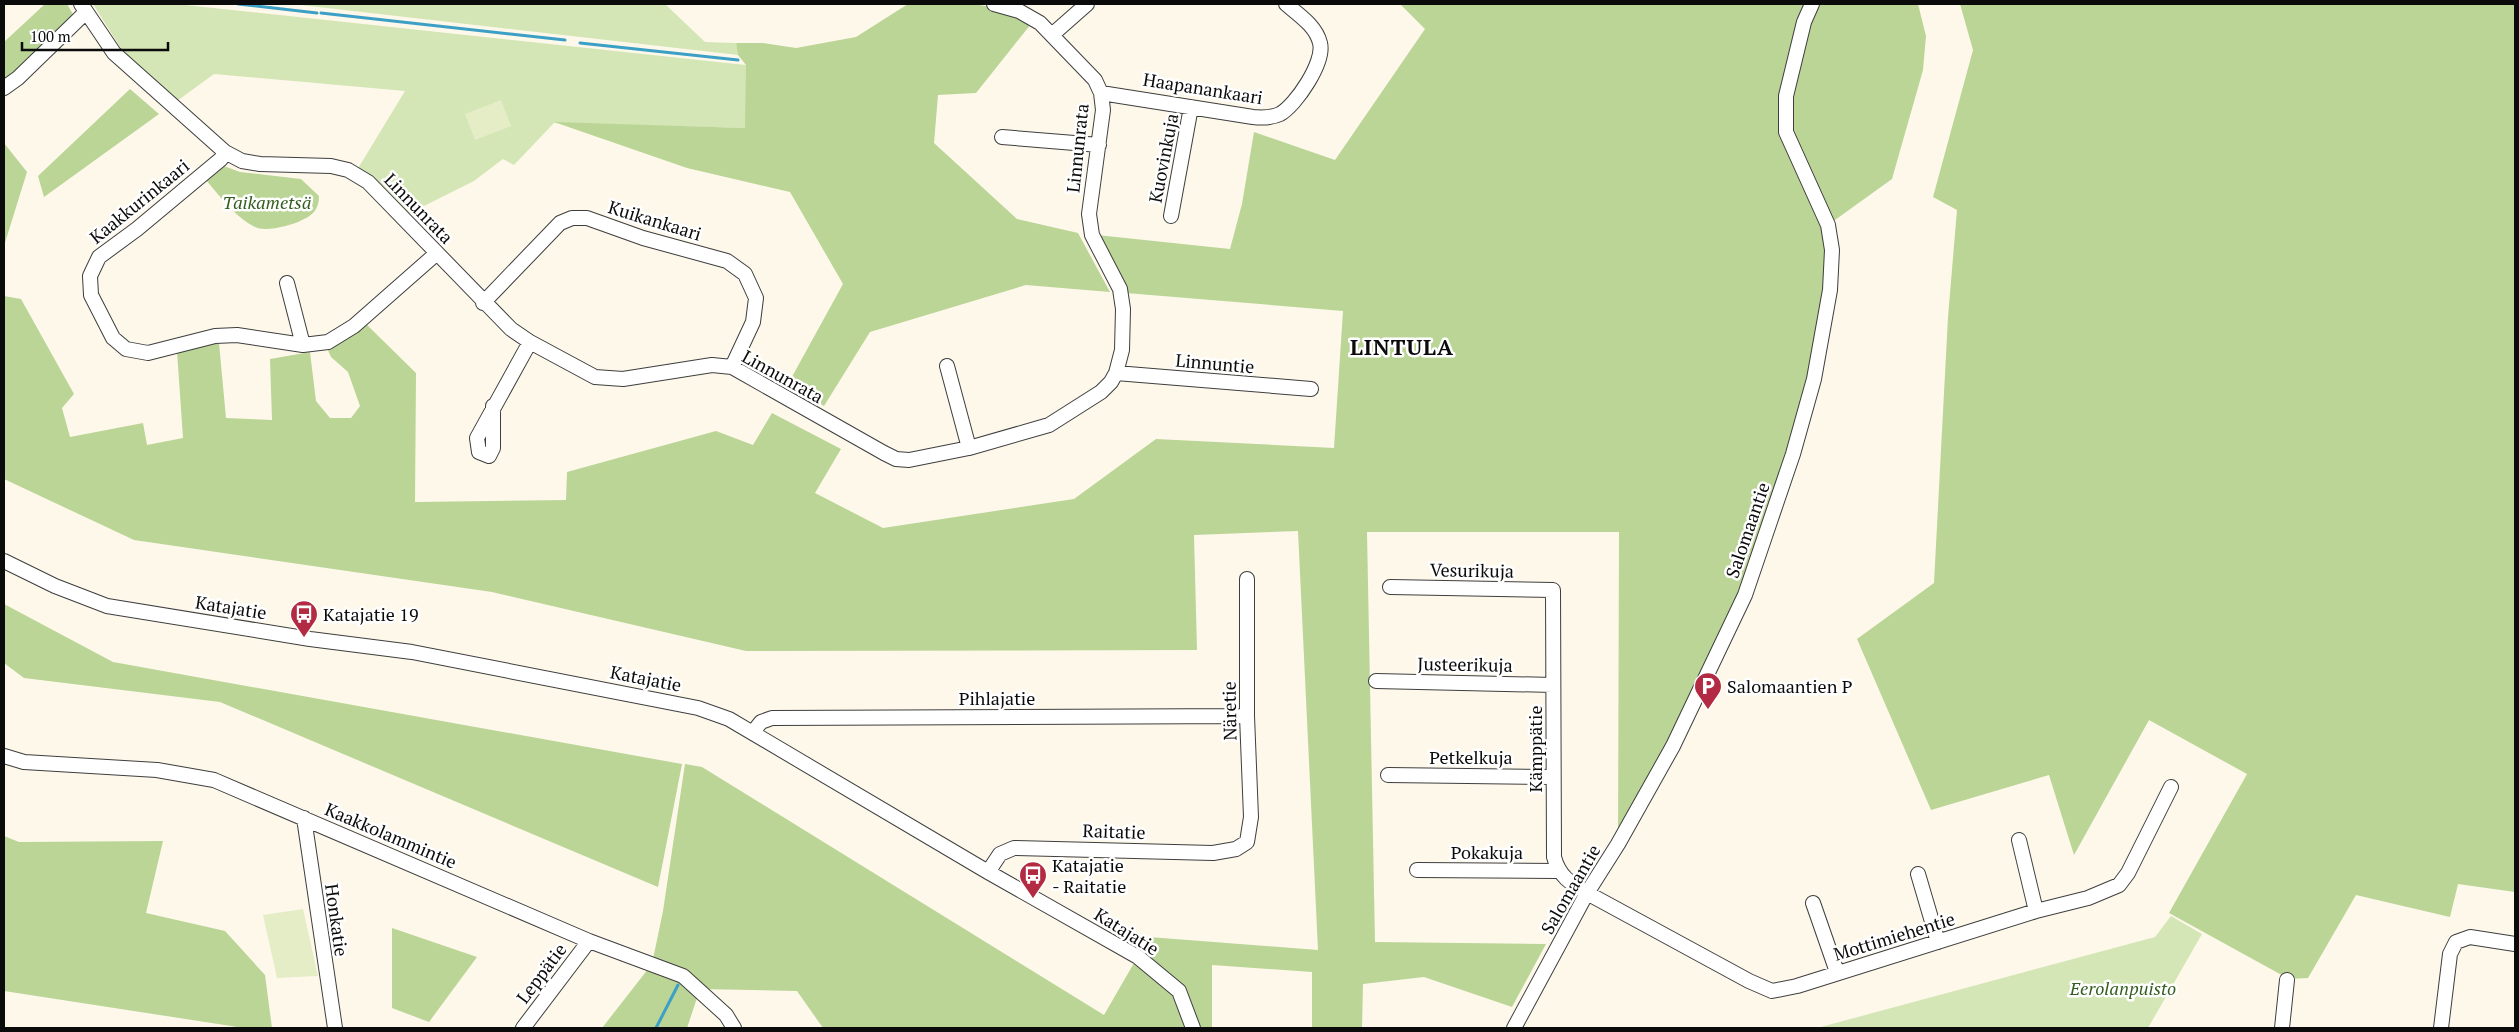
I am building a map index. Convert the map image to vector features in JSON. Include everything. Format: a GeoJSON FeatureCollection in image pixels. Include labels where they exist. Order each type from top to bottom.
{"type":"FeatureCollection","features":[{"type":"Feature","properties":{"kind":"street","name":"Linnunrata"},"geometry":{"type":"LineString","coordinates":[[84,8],[114,53],[225,152],[242,161],[260,164],[331,166],[348,170],[368,182],[483,303],[511,329],[530,342],[602,379],[623,379],[712,365],[732,367],[896,460],[909,460],[969,448],[1049,425],[1101,392],[1116,373],[1122,350],[1123,309],[1120,289],[1092,235],[1089,214],[1103,110],[1101,93],[1094,80],[1053,34],[1019,11],[994,4]]}},
{"type":"Feature","properties":{"kind":"street"},"geometry":{"type":"LineString","coordinates":[[1053,34],[1087,4]]}},
{"type":"Feature","properties":{"kind":"street","name":"Haapanankaari"},"geometry":{"type":"LineString","coordinates":[[1101,93],[1265,118],[1280,114],[1292,103],[1306,85],[1318,64],[1321,46],[1317,32],[1286,4]]}},
{"type":"Feature","properties":{"kind":"street","name":"Salomaantie"},"geometry":{"type":"LineString","coordinates":[[1514,1028],[1587,893],[1618,844],[1673,746],[1739,608],[1793,454],[1814,379],[1830,290],[1832,250],[1828,225],[1786,132],[1786,96],[1804,22],[1812,4]]}},
{"type":"Feature","properties":{"kind":"street"},"geometry":{"type":"LineString","coordinates":[[4,88],[18,78],[84,8]]}},
{"type":"Feature","properties":{"kind":"street","name":"Kuovinkuja"},"geometry":{"type":"LineString","coordinates":[[1171,216],[1192,107]]}},
{"type":"Feature","properties":{"kind":"street"},"geometry":{"type":"LineString","coordinates":[[1002,137],[1098,145]]}},
{"type":"Feature","properties":{"kind":"street","name":"Kaakkurinkaari"},"geometry":{"type":"LineString","coordinates":[[225,152],[220,159],[137,229],[98,257],[90,276],[91,295],[113,338],[126,349],[148,352],[215,336],[237,335],[303,345],[328,342],[354,326],[437,253]]}},
{"type":"Feature","properties":{"kind":"street","name":"Kuikankaari"},"geometry":{"type":"LineString","coordinates":[[483,303],[560,223],[572,218],[587,218],[643,238],[727,261],[746,274],[756,298],[755,306],[752,322],[732,367]]}},
{"type":"Feature","properties":{"kind":"street"},"geometry":{"type":"LineString","coordinates":[[287,283],[303,345]]}},
{"type":"Feature","properties":{"kind":"street"},"geometry":{"type":"LineString","coordinates":[[493,406],[530,342]]}},
{"type":"Feature","properties":{"kind":"street"},"geometry":{"type":"LineString","coordinates":[[946,366],[969,448]]}},
{"type":"Feature","properties":{"kind":"street","name":"Linnuntie"},"geometry":{"type":"LineString","coordinates":[[1116,373],[1311,389]]}},
{"type":"Feature","properties":{"kind":"street","name":"Katajatie"},"geometry":{"type":"LineString","coordinates":[[4,561],[55,586],[107,606],[310,639],[412,652],[698,708],[729,719],[988,872],[1138,957],[1179,991],[1193,1028]]}},
{"type":"Feature","properties":{"kind":"street","name":"Näretie"},"geometry":{"type":"LineString","coordinates":[[1247,842],[1251,816],[1247,716],[1248,580]]}},
{"type":"Feature","properties":{"kind":"street","name":"Vesurikuja"},"geometry":{"type":"LineString","coordinates":[[1390,587],[1554,590]]}},
{"type":"Feature","properties":{"kind":"street","name":"Kämppätie"},"geometry":{"type":"LineString","coordinates":[[1554,590],[1554,857],[1558,871]]}},
{"type":"Feature","properties":{"kind":"street","name":"Justeerikuja"},"geometry":{"type":"LineString","coordinates":[[1376,681],[1554,685]]}},
{"type":"Feature","properties":{"kind":"street","name":"Pihlajatie"},"geometry":{"type":"LineString","coordinates":[[753,732],[761,722],[772,718],[1247,716]]}},
{"type":"Feature","properties":{"kind":"street","name":"Kaakkolammintie"},"geometry":{"type":"LineString","coordinates":[[4,756],[24,762],[157,770],[214,780],[589,941],[682,976],[726,1015],[734,1028]]}},
{"type":"Feature","properties":{"kind":"street","name":"Petkelkuja"},"geometry":{"type":"LineString","coordinates":[[1388,775],[1553,776]]}},
{"type":"Feature","properties":{"kind":"street","name":"Mottimiehentie"},"geometry":{"type":"LineString","coordinates":[[1587,893],[1749,981],[1772,991],[1797,986],[1836,972],[2036,911],[2088,898],[2119,885],[2128,873],[2171,787]]}},
{"type":"Feature","properties":{"kind":"street","name":"Honkatie"},"geometry":{"type":"LineString","coordinates":[[304,818],[335,1028]]}},
{"type":"Feature","properties":{"kind":"street"},"geometry":{"type":"LineString","coordinates":[[2019,840],[2036,911]]}},
{"type":"Feature","properties":{"kind":"street","name":"Raitatie"},"geometry":{"type":"LineString","coordinates":[[988,872],[1000,854],[1014,848],[1213,853],[1236,849],[1247,842]]}},
{"type":"Feature","properties":{"kind":"street","name":"Pokakuja"},"geometry":{"type":"LineString","coordinates":[[1417,870],[1558,871]]}},
{"type":"Feature","properties":{"kind":"street"},"geometry":{"type":"LineString","coordinates":[[1558,871],[1566,879],[1587,893]]}},
{"type":"Feature","properties":{"kind":"street"},"geometry":{"type":"LineString","coordinates":[[1918,874],[1938,942]]}},
{"type":"Feature","properties":{"kind":"street"},"geometry":{"type":"LineString","coordinates":[[1813,903],[1836,972]]}},
{"type":"Feature","properties":{"kind":"street"},"geometry":{"type":"LineString","coordinates":[[2441,1028],[2450,954],[2456,942],[2470,937],[2515,944]]}},
{"type":"Feature","properties":{"kind":"street","name":"Leppätie"},"geometry":{"type":"LineString","coordinates":[[523,1028],[589,941]]}},
{"type":"Feature","properties":{"kind":"street"},"geometry":{"type":"LineString","coordinates":[[2282,1028],[2287,980]]}},
{"type":"Feature","properties":{"kind":"green space"},"geometry":{"type":"Polygon","coordinates":[[[45,4],[67,4],[74,16],[7,81],[4,81],[4,42],[45,4]]]}},
{"type":"Feature","properties":{"kind":"green space"},"geometry":{"type":"Polygon","coordinates":[[[93,4],[176,4],[746,65],[746,128],[554,123],[514,165],[503,159],[474,181],[408,214],[357,170],[405,91],[214,74],[177,101],[125,55],[93,4]]]}},
{"type":"Feature","properties":{"kind":"green space"},"geometry":{"type":"Polygon","coordinates":[[[292,4],[665,4],[705,42],[736,43],[738,55],[292,4]]]}},
{"type":"Feature","properties":{"kind":"green space"},"geometry":{"type":"Polygon","coordinates":[[[908,4],[974,4],[1012,11],[1031,24],[976,93],[938,95],[934,143],[1017,219],[1078,233],[1110,292],[1026,285],[870,332],[824,406],[788,384],[843,284],[790,192],[687,168],[554,122],[745,128],[746,65],[738,55],[736,43],[763,43],[796,48],[856,37],[908,4]]]}},
{"type":"Feature","properties":{"kind":"green space"},"geometry":{"type":"Polygon","coordinates":[[[1400,4],[1918,4],[1926,36],[1923,70],[1892,179],[1828,225],[1830,290],[1814,379],[1745,595],[1618,844],[1619,532],[1367,532],[1375,942],[1546,944],[1512,1007],[1424,977],[1363,984],[1362,1028],[1312,1028],[1312,972],[1212,965],[1212,1028],[823,1028],[797,991],[700,989],[687,1028],[602,1028],[652,964],[663,911],[685,764],[702,767],[1104,1015],[1149,937],[1318,950],[1298,531],[1194,535],[1197,650],[746,651],[492,592],[134,540],[4,479],[4,296],[21,299],[74,394],[62,408],[70,437],[143,423],[147,445],[183,438],[177,351],[219,343],[226,418],[272,420],[270,359],[310,352],[316,401],[330,418],[351,418],[360,406],[348,372],[331,357],[327,348],[365,323],[416,373],[415,502],[566,500],[567,472],[716,431],[753,445],[772,413],[841,449],[815,493],[883,528],[1074,499],[1156,439],[1334,448],[1343,311],[1126,293],[1097,235],[1230,249],[1242,204],[1254,132],[1335,160],[1425,29],[1400,4]]]}},
{"type":"Feature","properties":{"kind":"green space"},"geometry":{"type":"Polygon","coordinates":[[[1960,4],[2515,4],[2515,892],[2458,884],[2450,917],[2356,895],[2308,978],[2289,979],[2169,913],[2247,774],[2149,720],[2074,855],[2049,775],[1931,810],[1857,639],[1934,583],[1948,317],[1957,210],[1933,197],[1973,50],[1960,4]]]}},
{"type":"Feature","properties":{"kind":"green space"},"geometry":{"type":"Polygon","coordinates":[[[130,89],[159,114],[44,197],[38,176],[130,89]]]}},
{"type":"Feature","properties":{"kind":"green space"},"geometry":{"type":"Polygon","coordinates":[[[501,100],[511,126],[475,140],[465,114],[501,100]]]}},
{"type":"Feature","properties":{"kind":"green space"},"geometry":{"type":"Polygon","coordinates":[[[4,143],[27,172],[4,246],[4,143]]]}},
{"type":"Feature","properties":{"kind":"green space","name":"Taikametsä"},"geometry":{"type":"Polygon","coordinates":[[[221,165],[240,172],[301,179],[319,196],[318,205],[308,217],[290,225],[271,229],[255,227],[234,212],[205,179],[221,165]]]}},
{"type":"Feature","properties":{"kind":"green space"},"geometry":{"type":"Polygon","coordinates":[[[4,604],[113,662],[682,764],[658,887],[220,702],[24,678],[4,663],[4,604]]]}},
{"type":"Feature","properties":{"kind":"green space"},"geometry":{"type":"Polygon","coordinates":[[[4,836],[19,842],[163,841],[146,913],[225,931],[265,975],[272,1028],[244,1028],[4,991],[4,836]]]}},
{"type":"Feature","properties":{"kind":"green space"},"geometry":{"type":"Polygon","coordinates":[[[303,909],[318,976],[277,978],[263,915],[303,909]]]}},
{"type":"Feature","properties":{"kind":"green space","name":"Eerolanpuisto"},"geometry":{"type":"Polygon","coordinates":[[[2171,916],[2202,934],[2148,1028],[1817,1028],[2155,937],[2171,916]]]}},
{"type":"Feature","properties":{"kind":"green space"},"geometry":{"type":"Polygon","coordinates":[[[392,928],[477,957],[429,1022],[392,1008],[392,928]]]}},
{"type":"Feature","properties":{"kind":"waterway"},"geometry":{"type":"LineString","coordinates":[[238,4],[317,13]]}},
{"type":"Feature","properties":{"kind":"waterway"},"geometry":{"type":"LineString","coordinates":[[321,13],[565,40]]}},
{"type":"Feature","properties":{"kind":"waterway"},"geometry":{"type":"LineString","coordinates":[[580,43],[738,60]]}},
{"type":"Feature","properties":{"kind":"waterway"},"geometry":{"type":"LineString","coordinates":[[656,1028],[678,985]]}},
{"type":"Feature","properties":{"kind":"place","name":"Katajatie 19"},"geometry":{"type":"Point","coordinates":[304,638]}},
{"type":"Feature","properties":{"kind":"place","name":"Salomaantien P"},"geometry":{"type":"Point","coordinates":[1708,710]}},
{"type":"Feature","properties":{"kind":"place","name":"Katajatie - Raitatie"},"geometry":{"type":"Point","coordinates":[1033,899]}},
{"type":"Feature","properties":{"kind":"district","name":"LINTULA"},"geometry":{"type":"Point","coordinates":[1402,346]}}]}
